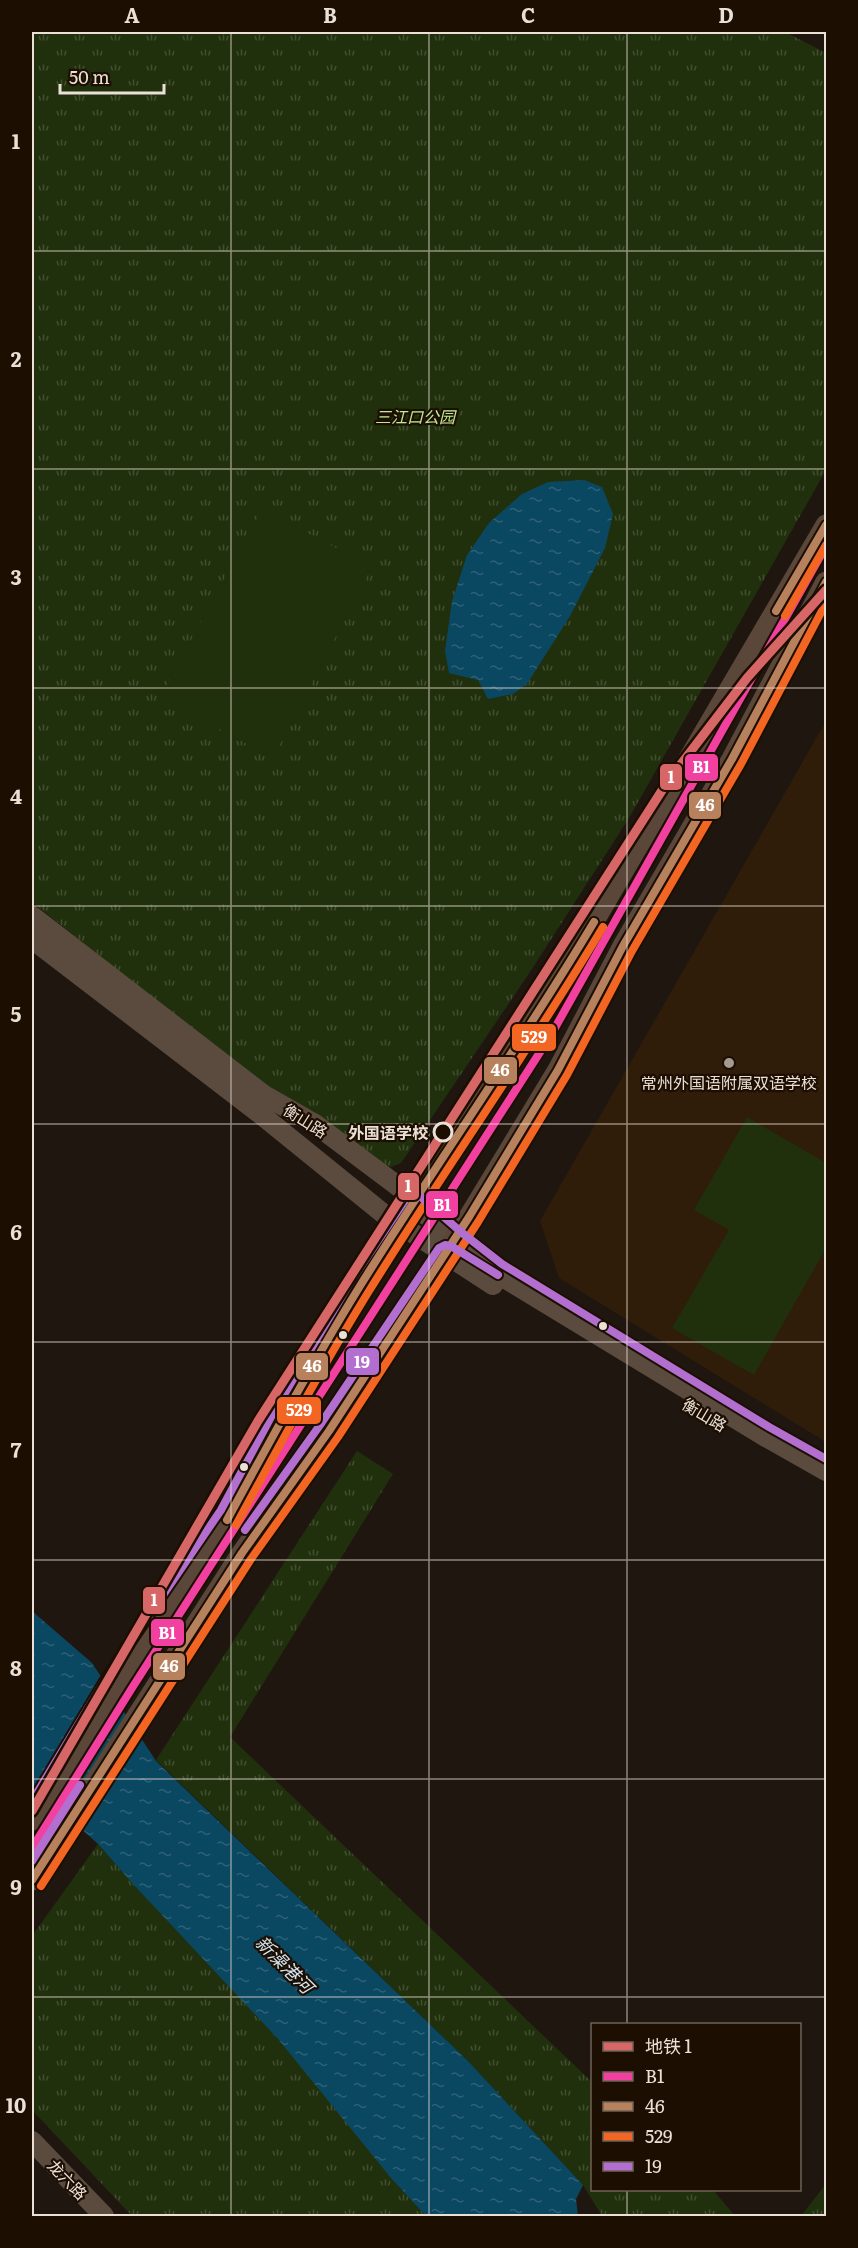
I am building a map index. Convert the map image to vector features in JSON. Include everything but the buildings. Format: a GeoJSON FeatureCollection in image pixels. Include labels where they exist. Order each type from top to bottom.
{"type":"FeatureCollection","features":[{"type":"Feature","properties":{"kind":"main road"},"geometry":{"type":"LineString","coordinates":[[33,1818],[112,1689],[230,1515],[281,1420],[336,1327],[550,996],[826,525]]}},
{"type":"Feature","properties":{"kind":"main road"},"geometry":{"type":"LineString","coordinates":[[32,1880],[242,1553],[329,1431],[450,1248],[558,1070],[623,946],[732,759],[826,582]]}},
{"type":"Feature","properties":{"kind":"street","name":"衡山路"},"geometry":{"type":"LineString","coordinates":[[32,916],[264,1095],[315,1124],[399,1187],[450,1248],[762,1450],[826,1486]]}},
{"type":"Feature","properties":{"kind":"street","name":"衡山路"},"geometry":{"type":"LineString","coordinates":[[32,939],[259,1113],[385,1215],[496,1273],[764,1436],[826,1471]]}},
{"type":"Feature","properties":{"kind":"street","name":"龙六路"},"geometry":{"type":"LineString","coordinates":[[32,2141],[104,2217]]}},
{"type":"Feature","properties":{"kind":"shaded area","name":"常州外国语附属双语学校"},"geometry":{"type":"Polygon","coordinates":[[[826,721],[826,1442],[559,1278],[540,1221],[826,721]]]}},
{"type":"Feature","properties":{"kind":"green space","name":"三江口公园"},"geometry":{"type":"Polygon","coordinates":[[[32,32],[785,32],[826,53],[826,470],[629,818],[528,975],[401,1163],[391,1167],[379,1163],[315,1112],[266,1088],[32,902],[32,32]]]}},
{"type":"Feature","properties":{"kind":"green space"},"geometry":{"type":"Polygon","coordinates":[[[262,509],[372,567],[273,758],[160,697],[262,509]]]}},
{"type":"Feature","properties":{"kind":"green space"},"geometry":{"type":"Polygon","coordinates":[[[747,1117],[826,1163],[826,1248],[754,1375],[672,1328],[729,1230],[694,1210],[747,1117]]]}},
{"type":"Feature","properties":{"kind":"green space"},"geometry":{"type":"Polygon","coordinates":[[[357,1451],[393,1474],[230,1737],[591,2081],[591,2191],[714,2191],[735,2216],[602,2216],[583,2185],[468,2061],[156,1760],[357,1451]]]}},
{"type":"Feature","properties":{"kind":"green space"},"geometry":{"type":"Polygon","coordinates":[[[98,1844],[277,2038],[426,2216],[132,2216],[32,2110],[32,1936],[98,1844]]]}},
{"type":"Feature","properties":{"kind":"green space"},"geometry":{"type":"Polygon","coordinates":[[[826,2184],[826,2216],[801,2216],[826,2184]]]}},
{"type":"Feature","properties":{"kind":"water"},"geometry":{"type":"Polygon","coordinates":[[[584,480],[602,487],[613,514],[605,548],[570,616],[527,684],[513,694],[488,699],[478,680],[449,673],[445,651],[452,601],[467,555],[489,523],[522,494],[548,482],[584,480]]]}},
{"type":"Feature","properties":{"kind":"water","name":"新澡港河"},"geometry":{"type":"Polygon","coordinates":[[[32,1611],[92,1663],[156,1761],[468,2061],[583,2185],[576,2199],[578,2216],[426,2216],[391,2178],[278,2039],[98,1844],[32,1784],[32,1611]]]}},
{"type":"Feature","properties":{"kind":"metro line","name":"1"},"geometry":{"type":"LineString","coordinates":[[32,1811],[258,1421],[668,781],[747,678],[826,590]]}},
{"type":"Feature","properties":{"kind":"transit line","name":"46"},"geometry":{"type":"LineString","coordinates":[[776,611],[826,525]]}},
{"type":"Feature","properties":{"kind":"transit line","name":"529"},"geometry":{"type":"LineString","coordinates":[[785,616],[826,545]]}},
{"type":"Feature","properties":{"kind":"transit line","name":"B1"},"geometry":{"type":"LineString","coordinates":[[32,1848],[132,1688],[551,1035],[826,546]]}},
{"type":"Feature","properties":{"kind":"transit line","name":"46"},"geometry":{"type":"LineString","coordinates":[[32,1880],[242,1553],[329,1431],[469,1217],[558,1070],[623,946],[732,759],[826,582]]}},
{"type":"Feature","properties":{"kind":"transit line","name":"529"},"geometry":{"type":"LineString","coordinates":[[41,1886],[251,1559],[338,1437],[478,1222],[567,1075],[632,951],[741,764],[826,603]]}},
{"type":"Feature","properties":{"kind":"transit line","name":"46"},"geometry":{"type":"LineString","coordinates":[[227,1520],[360,1286],[537,1014],[594,922]]}},
{"type":"Feature","properties":{"kind":"transit line","name":"529"},"geometry":{"type":"LineString","coordinates":[[236,1525],[369,1291],[546,1019],[603,927]]}},
{"type":"Feature","properties":{"kind":"transit line","name":"19"},"geometry":{"type":"LineString","coordinates":[[32,1801],[103,1683],[221,1510],[272,1415],[351,1281],[406,1199],[411,1195],[421,1197],[502,1264],[769,1427],[826,1459]]}},
{"type":"Feature","properties":{"kind":"transit line","name":"19"},"geometry":{"type":"LineString","coordinates":[[245,1530],[320,1425],[439,1248],[445,1245],[451,1246],[498,1275]]}},
{"type":"Feature","properties":{"kind":"transit line","name":"19"},"geometry":{"type":"LineString","coordinates":[[32,1861],[80,1785]]}},
{"type":"Feature","properties":{"kind":"place","name":"常州外国语附属双语学校"},"geometry":{"type":"Point","coordinates":[729,1063]}},
{"type":"Feature","properties":{"kind":"place","name":"外国语学校"},"geometry":{"type":"Point","coordinates":[443,1132]}}]}
